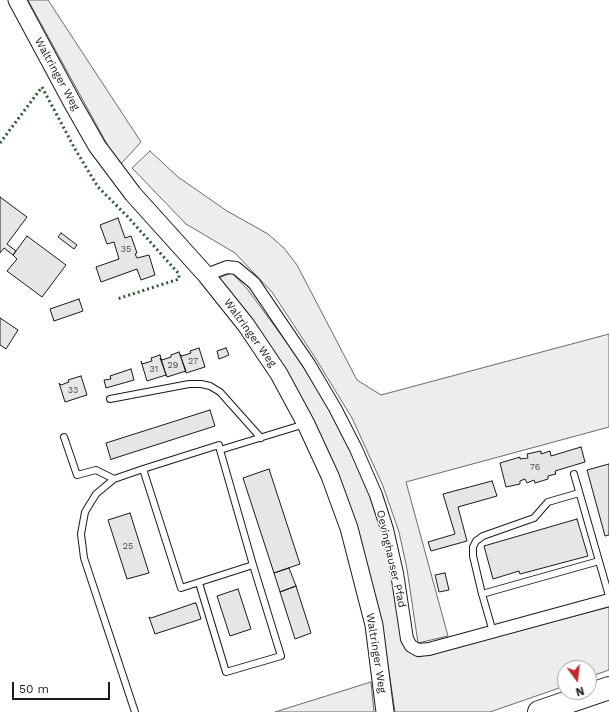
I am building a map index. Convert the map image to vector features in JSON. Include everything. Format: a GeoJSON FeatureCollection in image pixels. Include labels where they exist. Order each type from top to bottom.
{"type":"FeatureCollection","features":[{"type":"Feature","properties":{"kind":"highway"},"geometry":{"type":"LineString","coordinates":[[539,712],[609,688]]}},
{"type":"Feature","properties":{"kind":"street","name":"Waltringer Weg"},"geometry":{"type":"LineString","coordinates":[[17,0],[69,98],[97,146],[134,194],[206,275],[246,325],[279,374],[306,424],[330,476],[349,528],[374,625],[385,712]]}},
{"type":"Feature","properties":{"kind":"street","name":"Oevinghauser Pfad"},"geometry":{"type":"LineString","coordinates":[[206,275],[227,267],[236,268],[254,283],[309,364],[335,408],[356,449],[376,495],[397,573],[407,639],[412,646],[418,650],[428,649],[609,600]]}},
{"type":"Feature","properties":{"kind":"lane"},"geometry":{"type":"LineString","coordinates":[[110,400],[189,384],[210,386],[220,392],[261,438]]}},
{"type":"Feature","properties":{"kind":"lane"},"geometry":{"type":"LineString","coordinates":[[220,450],[306,424]]}},
{"type":"Feature","properties":{"kind":"lane"},"geometry":{"type":"LineString","coordinates":[[64,437],[77,475],[96,470],[114,479]]}},
{"type":"Feature","properties":{"kind":"lane"},"geometry":{"type":"LineString","coordinates":[[135,712],[84,558],[81,534],[85,512],[96,494],[114,479],[219,445],[253,565],[281,656],[226,672],[199,583]]}},
{"type":"Feature","properties":{"kind":"lane"},"geometry":{"type":"LineString","coordinates":[[143,469],[181,588],[253,565]]}},
{"type":"Feature","properties":{"kind":"lane"},"geometry":{"type":"LineString","coordinates":[[574,474],[609,596]]}},
{"type":"Feature","properties":{"kind":"lane"},"geometry":{"type":"LineString","coordinates":[[493,632],[473,556],[473,547],[476,541],[483,536],[534,518],[548,502],[579,493]]}},
{"type":"Feature","properties":{"kind":"lane"},"geometry":{"type":"LineString","coordinates":[[482,594],[599,561]]}},
{"type":"Feature","properties":{"kind":"shaded area"},"geometry":{"type":"Polygon","coordinates":[[[28,0],[48,0],[141,142],[119,166],[28,0]]]}},
{"type":"Feature","properties":{"kind":"shaded area"},"geometry":{"type":"Polygon","coordinates":[[[150,151],[178,177],[227,211],[268,234],[284,248],[297,265],[357,380],[381,395],[609,334],[609,427],[406,482],[448,636],[418,643],[407,569],[399,532],[383,486],[352,418],[316,359],[272,292],[235,253],[186,224],[132,168],[150,151]]]}},
{"type":"Feature","properties":{"kind":"shaded area"},"geometry":{"type":"Polygon","coordinates":[[[232,273],[248,290],[304,366],[352,450],[371,496],[382,530],[393,581],[404,646],[418,657],[609,607],[609,670],[597,674],[597,660],[557,660],[557,689],[490,712],[395,712],[388,665],[379,628],[337,479],[215,279],[232,273]]]}},
{"type":"Feature","properties":{"kind":"shaded area"},"geometry":{"type":"Polygon","coordinates":[[[371,682],[374,712],[275,712],[371,682]]]}},
{"type":"Feature","properties":{"kind":"building"},"geometry":{"type":"Polygon","coordinates":[[[0,197],[27,217],[7,244],[16,251],[13,255],[4,248],[0,253],[0,197]]]}},
{"type":"Feature","properties":{"kind":"building"},"geometry":{"type":"Polygon","coordinates":[[[118,218],[125,238],[131,236],[137,253],[135,254],[137,258],[149,255],[155,275],[141,280],[137,269],[101,282],[96,267],[119,259],[114,242],[107,244],[100,225],[118,218]]]}},
{"type":"Feature","properties":{"kind":"building"},"geometry":{"type":"Polygon","coordinates":[[[61,233],[77,245],[74,249],[58,237],[61,233]]]}},
{"type":"Feature","properties":{"kind":"building"},"geometry":{"type":"Polygon","coordinates":[[[27,236],[66,265],[42,297],[7,271],[17,259],[13,255],[27,236]]]}},
{"type":"Feature","properties":{"kind":"building"},"geometry":{"type":"Polygon","coordinates":[[[79,299],[83,311],[54,321],[50,309],[79,299]]]}},
{"type":"Feature","properties":{"kind":"building"},"geometry":{"type":"Polygon","coordinates":[[[0,318],[18,330],[6,349],[0,345],[0,318]]]}},
{"type":"Feature","properties":{"kind":"building"},"geometry":{"type":"Polygon","coordinates":[[[199,348],[205,367],[186,373],[180,354],[182,356],[199,348]]]}},
{"type":"Feature","properties":{"kind":"building"},"geometry":{"type":"Polygon","coordinates":[[[226,348],[229,355],[219,359],[217,351],[226,348]]]}},
{"type":"Feature","properties":{"kind":"building"},"geometry":{"type":"Polygon","coordinates":[[[179,352],[186,371],[167,377],[160,358],[162,360],[179,352]]]}},
{"type":"Feature","properties":{"kind":"building"},"geometry":{"type":"Polygon","coordinates":[[[160,355],[166,375],[147,381],[141,361],[142,364],[152,361],[151,358],[160,355]]]}},
{"type":"Feature","properties":{"kind":"building"},"geometry":{"type":"Polygon","coordinates":[[[131,369],[134,380],[106,388],[104,380],[111,379],[110,376],[131,369]]]}},
{"type":"Feature","properties":{"kind":"building"},"geometry":{"type":"Polygon","coordinates":[[[81,376],[87,395],[65,402],[59,383],[61,385],[69,382],[68,380],[81,376]]]}},
{"type":"Feature","properties":{"kind":"building"},"geometry":{"type":"Polygon","coordinates":[[[210,410],[215,426],[111,460],[106,443],[210,410]]]}},
{"type":"Feature","properties":{"kind":"building"},"geometry":{"type":"Polygon","coordinates":[[[581,447],[585,462],[555,471],[556,474],[548,476],[548,479],[535,483],[534,480],[527,483],[525,479],[520,481],[520,484],[506,487],[500,463],[520,457],[520,459],[528,458],[527,454],[541,451],[541,454],[550,451],[551,456],[581,447]]]}},
{"type":"Feature","properties":{"kind":"building"},"geometry":{"type":"Polygon","coordinates":[[[609,464],[609,535],[605,536],[587,470],[609,464]]]}},
{"type":"Feature","properties":{"kind":"building"},"geometry":{"type":"Polygon","coordinates":[[[269,469],[300,564],[274,573],[243,478],[269,469]]]}},
{"type":"Feature","properties":{"kind":"building"},"geometry":{"type":"Polygon","coordinates":[[[492,481],[497,496],[458,507],[467,541],[431,551],[428,542],[455,534],[443,494],[492,481]]]}},
{"type":"Feature","properties":{"kind":"building"},"geometry":{"type":"Polygon","coordinates":[[[130,513],[149,573],[127,579],[108,520],[130,513]]]}},
{"type":"Feature","properties":{"kind":"building"},"geometry":{"type":"Polygon","coordinates":[[[577,519],[588,556],[520,574],[519,571],[493,579],[484,546],[577,519]]]}},
{"type":"Feature","properties":{"kind":"building"},"geometry":{"type":"Polygon","coordinates":[[[289,568],[296,586],[280,592],[274,573],[289,568]]]}},
{"type":"Feature","properties":{"kind":"building"},"geometry":{"type":"Polygon","coordinates":[[[445,573],[449,590],[439,592],[435,575],[445,573]]]}},
{"type":"Feature","properties":{"kind":"building"},"geometry":{"type":"Polygon","coordinates":[[[296,586],[311,633],[295,639],[280,592],[296,586]]]}},
{"type":"Feature","properties":{"kind":"building"},"geometry":{"type":"Polygon","coordinates":[[[238,589],[251,629],[230,636],[217,596],[238,589]]]}},
{"type":"Feature","properties":{"kind":"building"},"geometry":{"type":"Polygon","coordinates":[[[195,603],[201,619],[155,634],[149,617],[151,618],[195,603]]]}},
{"type":"Feature","properties":{"kind":"hedge"},"geometry":{"type":"LineString","coordinates":[[0,143],[42,87],[75,149],[98,187],[127,216],[179,274],[179,279],[117,299]]}}]}
